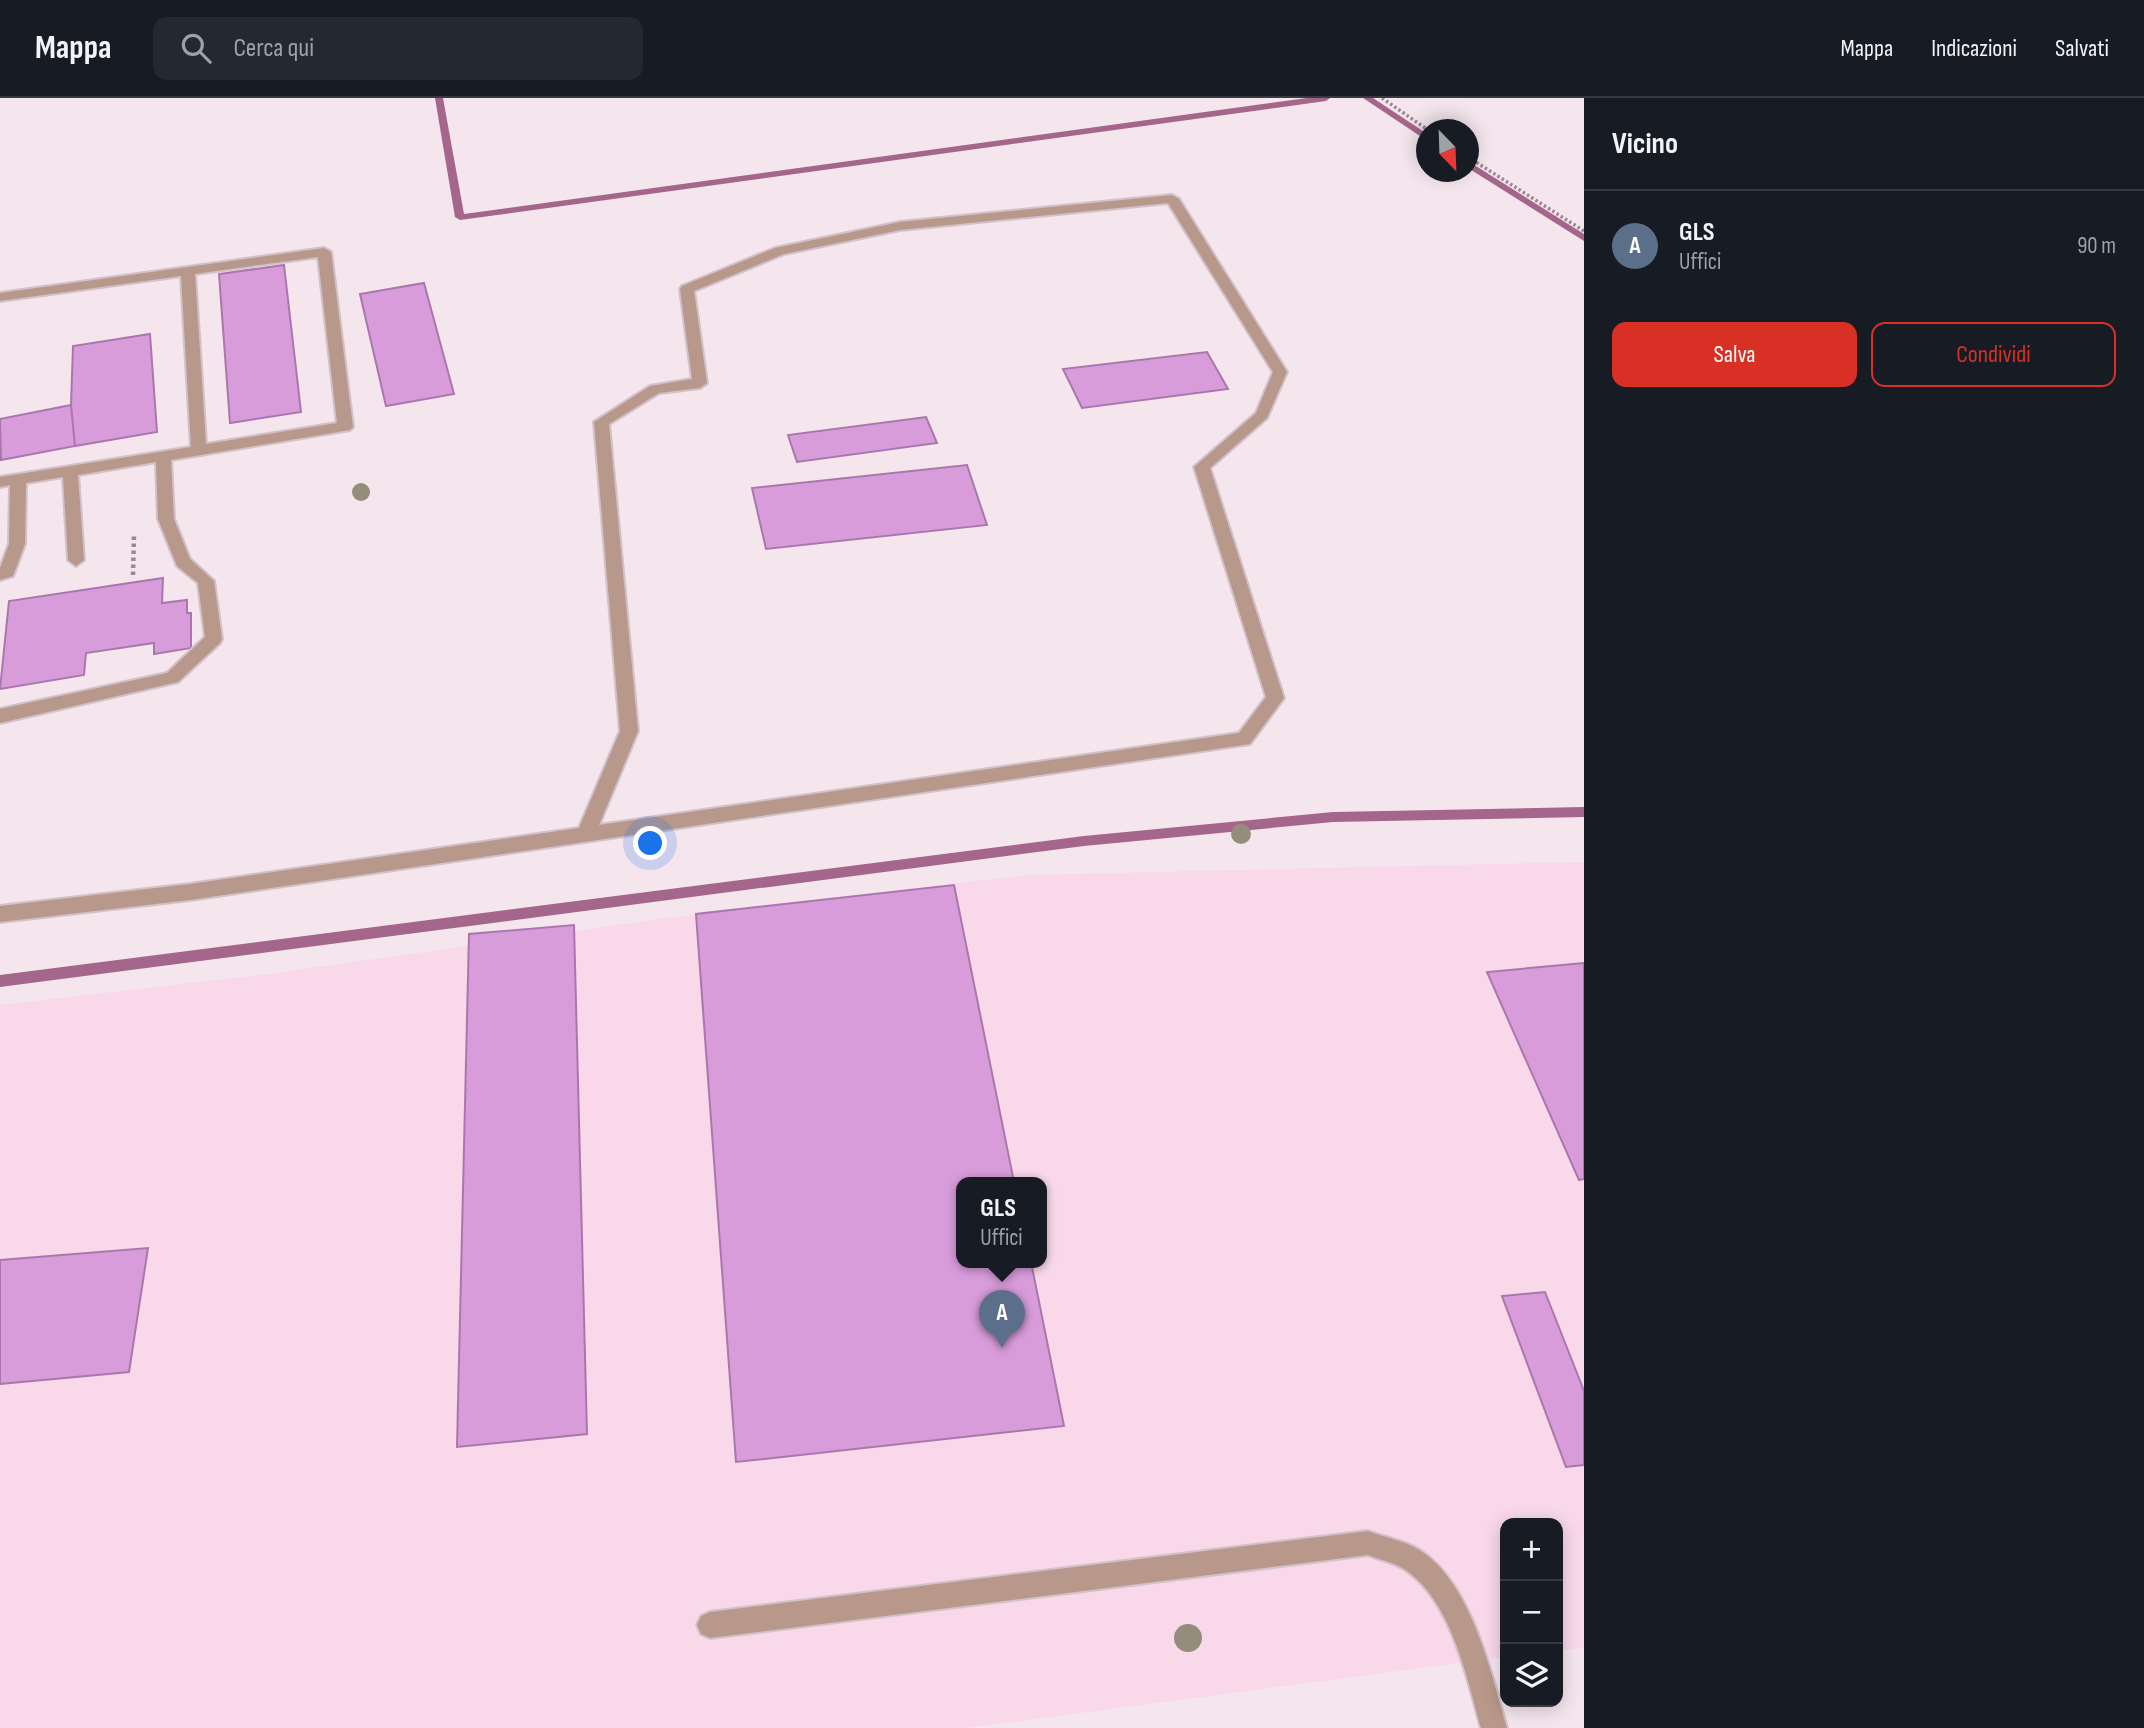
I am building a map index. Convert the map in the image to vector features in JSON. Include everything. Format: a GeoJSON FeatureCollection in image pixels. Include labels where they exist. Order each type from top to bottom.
{"type":"FeatureCollection","features":[{"type":"Feature","properties":{"kind":"lane"},"geometry":{"type":"LineString","coordinates":[[0,914],[190,892],[1244,739],[1275,698],[1202,467],[1262,415],[1280,372],[1172,199],[900,226],[780,251],[687,289],[700,383],[655,389],[601,422],[629,731],[586,834]]}},
{"type":"Feature","properties":{"kind":"lane"},"geometry":{"type":"LineString","coordinates":[[0,298],[324,252],[345,427],[0,482]]}},
{"type":"Feature","properties":{"kind":"lane"},"geometry":{"type":"LineString","coordinates":[[188,271],[199,450]]}},
{"type":"Feature","properties":{"kind":"lane"},"geometry":{"type":"LineString","coordinates":[[0,716],[172,678],[214,639],[206,581],[183,562],[166,519],[163,456]]}},
{"type":"Feature","properties":{"kind":"lane"},"geometry":{"type":"LineString","coordinates":[[70,470],[76,560]]}},
{"type":"Feature","properties":{"kind":"lane"},"geometry":{"type":"LineString","coordinates":[[0,574],[7,572],[17,544],[18,478]]}},
{"type":"Feature","properties":{"kind":"lane"},"geometry":{"type":"LineString","coordinates":[[710,1625],[1368,1543],[1416,1562],[1453,1606],[1473,1657],[1494,1728]]}},
{"type":"Feature","properties":{"kind":"path"},"geometry":{"type":"LineString","coordinates":[[1382,98],[1416,122]]}},
{"type":"Feature","properties":{"kind":"path"},"geometry":{"type":"LineString","coordinates":[[1479,164],[1584,231]]}},
{"type":"Feature","properties":{"kind":"shaded area"},"geometry":{"type":"Polygon","coordinates":[[[1584,862],[1584,1648],[1563,1650],[1563,1518],[1500,1518],[1500,1658],[966,1728],[0,1728],[0,1005],[261,975],[696,914],[1026,875],[1584,862]]]}},
{"type":"Feature","properties":{"kind":"building"},"geometry":{"type":"Polygon","coordinates":[[[284,265],[301,412],[230,423],[219,274],[284,265]]]}},
{"type":"Feature","properties":{"kind":"building"},"geometry":{"type":"Polygon","coordinates":[[[424,283],[454,394],[386,406],[360,294],[424,283]]]}},
{"type":"Feature","properties":{"kind":"building"},"geometry":{"type":"Polygon","coordinates":[[[150,334],[157,432],[75,446],[71,405],[73,346],[150,334]]]}},
{"type":"Feature","properties":{"kind":"building"},"geometry":{"type":"Polygon","coordinates":[[[1207,352],[1228,389],[1082,408],[1063,369],[1207,352]]]}},
{"type":"Feature","properties":{"kind":"building"},"geometry":{"type":"Polygon","coordinates":[[[71,405],[75,446],[1,460],[0,419],[71,405]]]}},
{"type":"Feature","properties":{"kind":"building"},"geometry":{"type":"Polygon","coordinates":[[[926,417],[937,443],[797,462],[788,435],[926,417]]]}},
{"type":"Feature","properties":{"kind":"building"},"geometry":{"type":"Polygon","coordinates":[[[967,465],[987,525],[766,549],[752,488],[967,465]]]}},
{"type":"Feature","properties":{"kind":"building"},"geometry":{"type":"Polygon","coordinates":[[[163,578],[162,603],[187,600],[187,613],[191,613],[191,648],[154,654],[154,643],[86,653],[84,675],[0,689],[9,601],[163,578]]]}},
{"type":"Feature","properties":{"kind":"building"},"geometry":{"type":"Polygon","coordinates":[[[954,885],[1013,1177],[956,1177],[956,1268],[1032,1268],[1064,1426],[736,1462],[696,914],[954,885]]]}},
{"type":"Feature","properties":{"kind":"building"},"geometry":{"type":"Polygon","coordinates":[[[574,925],[587,1434],[457,1447],[469,934],[574,925]]]}},
{"type":"Feature","properties":{"kind":"building"},"geometry":{"type":"Polygon","coordinates":[[[1584,963],[1584,1179],[1579,1180],[1487,972],[1584,963]]]}},
{"type":"Feature","properties":{"kind":"building"},"geometry":{"type":"Polygon","coordinates":[[[148,1248],[129,1372],[0,1384],[0,1260],[148,1248]]]}},
{"type":"Feature","properties":{"kind":"building"},"geometry":{"type":"Polygon","coordinates":[[[1545,1292],[1584,1391],[1584,1465],[1566,1467],[1502,1296],[1545,1292]]]}},
{"type":"Feature","properties":{"kind":"waterway"},"geometry":{"type":"LineString","coordinates":[[439,98],[460,217],[1326,98]]}},
{"type":"Feature","properties":{"kind":"waterway"},"geometry":{"type":"LineString","coordinates":[[1367,98],[1416,130]]}},
{"type":"Feature","properties":{"kind":"waterway"},"geometry":{"type":"LineString","coordinates":[[1479,171],[1584,238]]}},
{"type":"Feature","properties":{"kind":"waterway"},"geometry":{"type":"LineString","coordinates":[[0,981],[1084,841],[1333,817],[1584,812]]}},
{"type":"Feature","properties":{"kind":"place","name":"GLS"},"geometry":{"type":"Point","coordinates":[1002,1348]}}]}
